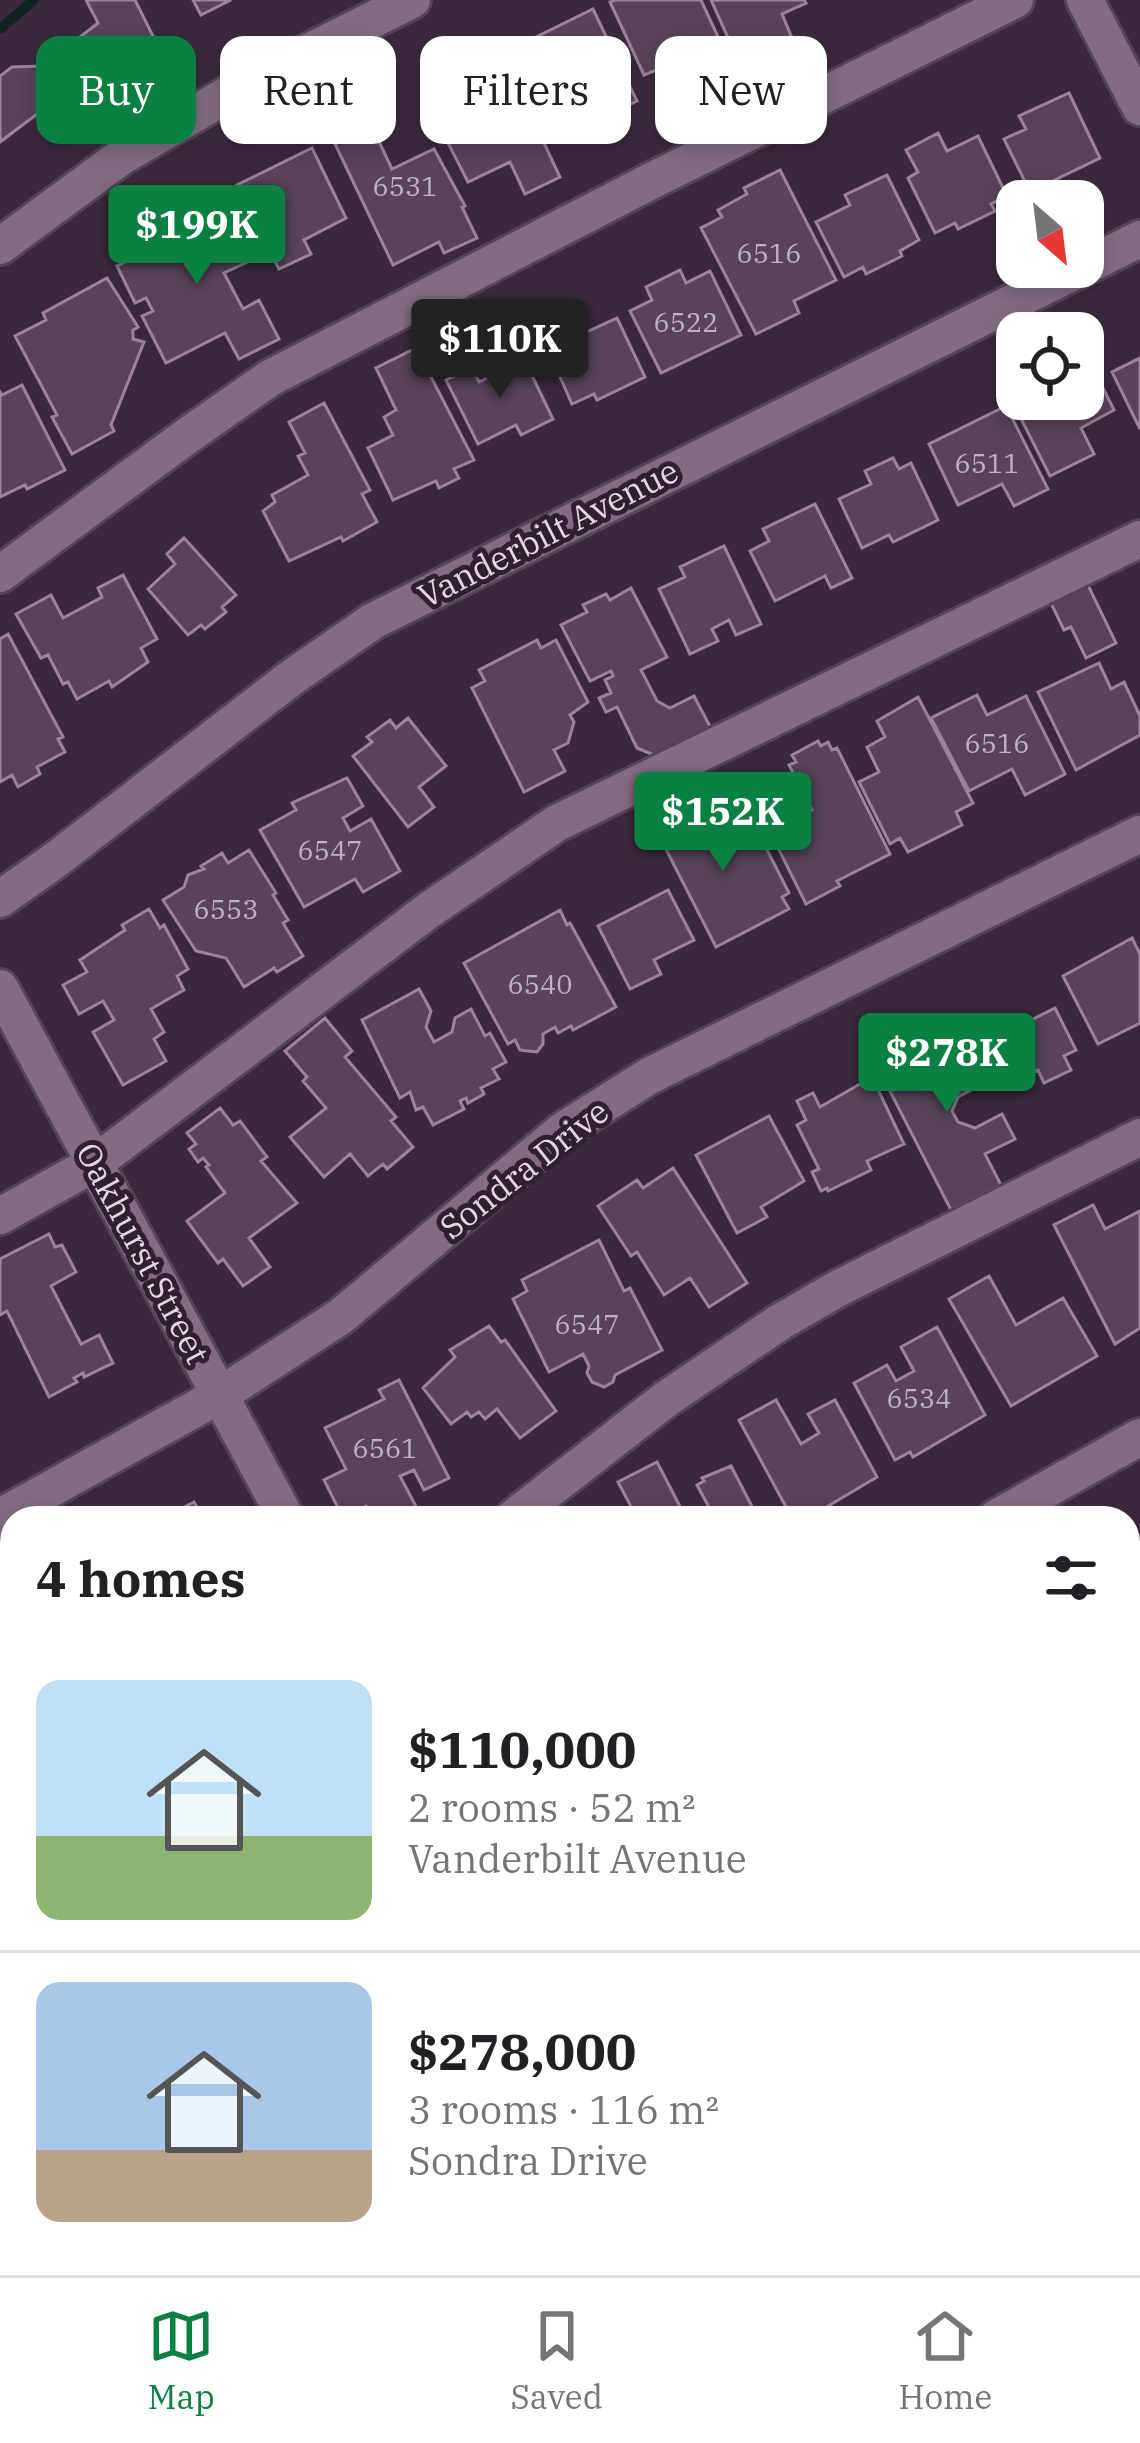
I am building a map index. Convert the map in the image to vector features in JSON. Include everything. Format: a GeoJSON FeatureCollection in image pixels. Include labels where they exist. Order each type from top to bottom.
{"type":"FeatureCollection","features":[{"type":"Feature","properties":{"kind":"street"},"geometry":{"type":"LineString","coordinates":[[0,246],[121,157],[248,82],[412,0]]}},
{"type":"Feature","properties":{"kind":"street"},"geometry":{"type":"LineString","coordinates":[[0,574],[270,378],[1015,0]]}},
{"type":"Feature","properties":{"kind":"street"},"geometry":{"type":"LineString","coordinates":[[1085,0],[1140,107]]}},
{"type":"Feature","properties":{"kind":"street","name":"Vanderbilt Avenue"},"geometry":{"type":"LineString","coordinates":[[0,899],[291,677],[373,621],[1140,239]]}},
{"type":"Feature","properties":{"kind":"street"},"geometry":{"type":"LineString","coordinates":[[0,1216],[95,1163],[429,910],[557,823],[1140,538]]}},
{"type":"Feature","properties":{"kind":"street","name":"Sondra Drive"},"geometry":{"type":"LineString","coordinates":[[20,1506],[220,1395],[340,1317],[562,1131],[649,1076],[1140,834]]}},
{"type":"Feature","properties":{"kind":"street","name":"Oakhurst Street"},"geometry":{"type":"LineString","coordinates":[[0,988],[280,1506]]}},
{"type":"Feature","properties":{"kind":"street"},"geometry":{"type":"LineString","coordinates":[[528,1506],[666,1399],[781,1322],[837,1289],[1140,1138]]}},
{"type":"Feature","properties":{"kind":"street"},"geometry":{"type":"LineString","coordinates":[[1017,1506],[1140,1437]]}},
{"type":"Feature","properties":{"kind":"building"},"geometry":{"type":"Polygon","coordinates":[[[86,0],[135,0],[153,36],[81,36],[98,23],[86,0]]]}},
{"type":"Feature","properties":{"kind":"building"},"geometry":{"type":"Polygon","coordinates":[[[193,0],[231,0],[201,15],[193,0]]]}},
{"type":"Feature","properties":{"kind":"building"},"geometry":{"type":"Polygon","coordinates":[[[701,0],[718,36],[655,36],[655,71],[644,75],[631,36],[626,36],[610,2],[701,0]]]}},
{"type":"Feature","properties":{"kind":"building"},"geometry":{"type":"Polygon","coordinates":[[[711,0],[806,3],[782,14],[791,36],[727,36],[711,0]]]}},
{"type":"Feature","properties":{"kind":"building"},"geometry":{"type":"Polygon","coordinates":[[[593,9],[606,36],[538,36],[593,9]]]}},
{"type":"Feature","properties":{"kind":"building"},"geometry":{"type":"Polygon","coordinates":[[[36,66],[36,115],[0,142],[0,76],[12,67],[36,66]]]}},
{"type":"Feature","properties":{"kind":"building"},"geometry":{"type":"Polygon","coordinates":[[[1069,93],[1100,158],[1055,180],[1024,180],[1004,139],[1026,129],[1019,116],[1069,93]]]}},
{"type":"Feature","properties":{"kind":"building"},"geometry":{"type":"Polygon","coordinates":[[[938,133],[947,151],[978,136],[999,180],[996,202],[991,204],[995,211],[958,229],[955,223],[935,233],[908,178],[918,172],[906,150],[938,133]]]}},
{"type":"Feature","properties":{"kind":"building"},"geometry":{"type":"Polygon","coordinates":[[[335,144],[380,144],[392,169],[434,149],[465,206],[477,238],[444,253],[439,242],[393,265],[335,144]]]}},
{"type":"Feature","properties":{"kind":"building"},"geometry":{"type":"Polygon","coordinates":[[[449,144],[544,144],[560,177],[525,194],[510,162],[468,182],[449,144]]]}},
{"type":"Feature","properties":{"kind":"building"},"geometry":{"type":"Polygon","coordinates":[[[312,148],[346,218],[304,240],[311,254],[279,269],[237,185],[312,148]]]}},
{"type":"Feature","properties":{"kind":"building"},"geometry":{"type":"Polygon","coordinates":[[[780,170],[836,280],[794,301],[799,313],[756,334],[701,228],[722,217],[718,210],[747,194],[744,188],[780,170]]]}},
{"type":"Feature","properties":{"kind":"building"},"geometry":{"type":"Polygon","coordinates":[[[887,175],[919,240],[900,251],[902,256],[866,274],[863,267],[844,277],[816,222],[850,205],[845,195],[887,175]]]}},
{"type":"Feature","properties":{"kind":"building"},"geometry":{"type":"Polygon","coordinates":[[[220,198],[252,260],[224,273],[243,309],[259,300],[279,339],[239,359],[225,333],[166,363],[142,316],[153,311],[146,298],[135,303],[117,266],[153,248],[149,240],[175,227],[179,234],[192,227],[186,215],[220,198]]]}},
{"type":"Feature","properties":{"kind":"building"},"geometry":{"type":"Polygon","coordinates":[[[680,270],[686,283],[710,271],[741,335],[661,373],[630,311],[652,300],[646,287],[680,270]]]}},
{"type":"Feature","properties":{"kind":"building"},"geometry":{"type":"Polygon","coordinates":[[[107,278],[138,327],[133,339],[144,342],[111,425],[114,431],[72,454],[15,336],[46,320],[43,313],[107,278]]]}},
{"type":"Feature","properties":{"kind":"building"},"geometry":{"type":"Polygon","coordinates":[[[617,318],[645,377],[597,400],[594,394],[572,404],[548,350],[617,318]]]}},
{"type":"Feature","properties":{"kind":"building"},"geometry":{"type":"Polygon","coordinates":[[[416,348],[474,460],[454,469],[459,478],[439,488],[436,481],[393,500],[368,448],[393,435],[384,417],[396,410],[376,368],[416,348]]]}},
{"type":"Feature","properties":{"kind":"building"},"geometry":{"type":"Polygon","coordinates":[[[1140,358],[1140,429],[1112,372],[1140,358]]]}},
{"type":"Feature","properties":{"kind":"building"},"geometry":{"type":"Polygon","coordinates":[[[524,359],[553,419],[521,435],[516,425],[478,444],[446,380],[472,367],[479,382],[524,359]]]}},
{"type":"Feature","properties":{"kind":"building"},"geometry":{"type":"Polygon","coordinates":[[[22,385],[65,470],[0,497],[0,392],[22,385]]]}},
{"type":"Feature","properties":{"kind":"building"},"geometry":{"type":"Polygon","coordinates":[[[1104,390],[1114,410],[1104,415],[1104,390]]]}},
{"type":"Feature","properties":{"kind":"building"},"geometry":{"type":"Polygon","coordinates":[[[324,403],[370,490],[362,494],[377,522],[289,561],[263,511],[275,502],[272,495],[308,475],[298,456],[305,453],[289,422],[324,403]]]}},
{"type":"Feature","properties":{"kind":"building"},"geometry":{"type":"Polygon","coordinates":[[[996,411],[996,420],[1013,420],[1048,489],[1014,506],[1002,484],[958,505],[929,444],[996,411]]]}},
{"type":"Feature","properties":{"kind":"building"},"geometry":{"type":"Polygon","coordinates":[[[1022,420],[1096,420],[1081,428],[1094,454],[1050,476],[1022,420]]]}},
{"type":"Feature","properties":{"kind":"building"},"geometry":{"type":"Polygon","coordinates":[[[893,458],[899,469],[911,463],[938,520],[893,542],[889,535],[862,548],[839,499],[871,484],[865,471],[893,458]]]}},
{"type":"Feature","properties":{"kind":"building"},"geometry":{"type":"Polygon","coordinates":[[[815,504],[852,578],[831,588],[825,576],[775,601],[750,551],[769,541],[763,529],[815,504]]]}},
{"type":"Feature","properties":{"kind":"building"},"geometry":{"type":"Polygon","coordinates":[[[184,538],[236,595],[222,607],[226,612],[205,629],[201,625],[188,635],[148,589],[175,564],[167,554],[184,538]]]}},
{"type":"Feature","properties":{"kind":"building"},"geometry":{"type":"Polygon","coordinates":[[[724,546],[761,624],[736,635],[729,620],[712,629],[718,641],[690,654],[659,589],[685,577],[680,567],[724,546]]]}},
{"type":"Feature","properties":{"kind":"building"},"geometry":{"type":"Polygon","coordinates":[[[123,575],[157,639],[141,648],[148,662],[112,687],[109,681],[77,699],[48,655],[41,658],[16,614],[51,595],[63,618],[102,597],[98,588],[123,575]]]}},
{"type":"Feature","properties":{"kind":"building"},"geometry":{"type":"Polygon","coordinates":[[[1085,579],[1116,643],[1086,658],[1071,627],[1064,630],[1048,597],[1085,579]]]}},
{"type":"Feature","properties":{"kind":"building"},"geometry":{"type":"Polygon","coordinates":[[[631,588],[667,657],[641,670],[657,701],[670,708],[694,696],[713,732],[661,758],[637,748],[617,707],[606,712],[599,698],[611,693],[605,680],[613,676],[611,671],[590,681],[561,625],[587,612],[583,605],[606,594],[610,600],[631,588]]]}},
{"type":"Feature","properties":{"kind":"building"},"geometry":{"type":"Polygon","coordinates":[[[8,634],[63,737],[58,739],[65,752],[37,767],[40,774],[18,787],[12,775],[0,782],[0,639],[8,634]]]}},
{"type":"Feature","properties":{"kind":"building"},"geometry":{"type":"Polygon","coordinates":[[[537,640],[541,648],[556,640],[588,702],[570,715],[574,722],[568,743],[554,750],[565,771],[524,792],[472,688],[485,681],[479,670],[537,640]]]}},
{"type":"Feature","properties":{"kind":"building"},"geometry":{"type":"Polygon","coordinates":[[[1099,663],[1111,689],[1124,682],[1140,716],[1140,735],[1076,770],[1038,692],[1099,663]]]}},
{"type":"Feature","properties":{"kind":"building"},"geometry":{"type":"Polygon","coordinates":[[[977,695],[987,715],[1026,696],[1065,774],[1025,795],[1012,769],[969,791],[931,718],[977,695]]]}},
{"type":"Feature","properties":{"kind":"building"},"geometry":{"type":"Polygon","coordinates":[[[918,697],[973,803],[956,812],[962,825],[908,852],[900,838],[890,844],[859,782],[879,772],[867,747],[885,737],[877,721],[918,697]]]}},
{"type":"Feature","properties":{"kind":"building"},"geometry":{"type":"Polygon","coordinates":[[[408,718],[446,766],[419,787],[434,807],[408,827],[353,756],[372,742],[367,737],[390,720],[396,728],[408,718]]]}},
{"type":"Feature","properties":{"kind":"building"},"geometry":{"type":"Polygon","coordinates":[[[818,741],[821,746],[828,742],[832,750],[837,748],[890,854],[837,881],[840,886],[806,904],[766,824],[797,808],[801,815],[812,810],[789,765],[796,762],[792,755],[818,741]]]}},
{"type":"Feature","properties":{"kind":"building"},"geometry":{"type":"Polygon","coordinates":[[[347,778],[363,806],[343,818],[350,831],[371,819],[400,871],[363,892],[355,879],[304,907],[260,830],[296,810],[292,803],[347,778]]]}},
{"type":"Feature","properties":{"kind":"building"},"geometry":{"type":"Polygon","coordinates":[[[685,807],[689,814],[697,809],[706,827],[722,820],[733,842],[757,830],[789,893],[782,897],[789,909],[716,947],[653,824],[685,807]]]}},
{"type":"Feature","properties":{"kind":"building"},"geometry":{"type":"Polygon","coordinates":[[[249,850],[276,893],[288,920],[283,923],[303,956],[244,987],[226,958],[196,951],[163,900],[184,887],[188,875],[204,869],[201,866],[222,853],[228,863],[249,850]]]}},
{"type":"Feature","properties":{"kind":"building"},"geometry":{"type":"Polygon","coordinates":[[[668,890],[694,940],[654,960],[661,974],[630,989],[598,926],[668,890]]]}},
{"type":"Feature","properties":{"kind":"building"},"geometry":{"type":"Polygon","coordinates":[[[149,909],[160,928],[164,925],[188,969],[177,976],[184,990],[151,1009],[164,1032],[154,1039],[166,1061],[123,1085],[93,1032],[114,1020],[103,1001],[79,1014],[63,985],[87,972],[80,960],[149,909]]]}},
{"type":"Feature","properties":{"kind":"building"},"geometry":{"type":"Polygon","coordinates":[[[560,910],[616,1007],[573,1030],[571,1026],[558,1033],[555,1027],[543,1034],[537,1052],[520,1050],[515,1040],[508,1044],[464,963],[560,910]]]}},
{"type":"Feature","properties":{"kind":"building"},"geometry":{"type":"Polygon","coordinates":[[[1132,938],[1140,954],[1140,1023],[1098,1044],[1063,976],[1132,938]]]}},
{"type":"Feature","properties":{"kind":"building"},"geometry":{"type":"Polygon","coordinates":[[[419,989],[431,1011],[426,1027],[434,1042],[452,1032],[455,1018],[471,1009],[506,1062],[493,1069],[499,1079],[481,1088],[484,1094],[468,1103],[466,1098],[460,1101],[464,1109],[433,1125],[423,1107],[416,1110],[410,1092],[400,1098],[362,1020],[419,989]]]}},
{"type":"Feature","properties":{"kind":"building"},"geometry":{"type":"Polygon","coordinates":[[[1055,1008],[1076,1050],[1064,1056],[1071,1070],[1044,1083],[1038,1070],[1004,1088],[982,1045],[1055,1008]]]}},
{"type":"Feature","properties":{"kind":"building"},"geometry":{"type":"Polygon","coordinates":[[[325,1018],[352,1051],[345,1057],[396,1117],[391,1121],[413,1147],[387,1169],[383,1164],[368,1176],[350,1154],[324,1177],[290,1137],[326,1108],[285,1051],[325,1018]]]}},
{"type":"Feature","properties":{"kind":"building"},"geometry":{"type":"Polygon","coordinates":[[[964,1028],[990,1080],[958,1097],[952,1111],[958,1122],[975,1128],[1002,1114],[1015,1139],[985,1154],[1001,1185],[951,1210],[878,1068],[892,1061],[889,1056],[912,1045],[915,1051],[922,1048],[927,1058],[942,1050],[935,1037],[964,1028]]]}},
{"type":"Feature","properties":{"kind":"building"},"geometry":{"type":"Polygon","coordinates":[[[872,1077],[904,1144],[867,1161],[871,1170],[821,1191],[812,1172],[819,1169],[797,1125],[806,1120],[797,1101],[813,1093],[820,1107],[872,1077]]]}},
{"type":"Feature","properties":{"kind":"building"},"geometry":{"type":"Polygon","coordinates":[[[220,1108],[233,1125],[240,1121],[267,1157],[261,1161],[297,1203],[249,1238],[270,1267],[243,1286],[223,1259],[218,1263],[187,1221],[225,1193],[209,1165],[203,1158],[198,1162],[189,1149],[196,1144],[187,1133],[220,1108]]]}},
{"type":"Feature","properties":{"kind":"building"},"geometry":{"type":"Polygon","coordinates":[[[769,1116],[804,1181],[761,1207],[767,1217],[737,1233],[696,1155],[769,1116]]]}},
{"type":"Feature","properties":{"kind":"building"},"geometry":{"type":"Polygon","coordinates":[[[673,1168],[747,1283],[709,1307],[690,1278],[664,1295],[637,1252],[631,1256],[598,1206],[637,1180],[643,1188],[673,1168]]]}},
{"type":"Feature","properties":{"kind":"building"},"geometry":{"type":"Polygon","coordinates":[[[1093,1205],[1105,1229],[1140,1211],[1140,1328],[1115,1344],[1054,1225],[1093,1205]]]}},
{"type":"Feature","properties":{"kind":"building"},"geometry":{"type":"Polygon","coordinates":[[[49,1234],[55,1247],[62,1245],[76,1272],[51,1286],[81,1344],[99,1335],[113,1363],[84,1377],[83,1373],[74,1378],[77,1382],[49,1397],[7,1311],[0,1315],[0,1259],[49,1234]]]}},
{"type":"Feature","properties":{"kind":"building"},"geometry":{"type":"Polygon","coordinates":[[[599,1240],[624,1291],[630,1288],[662,1350],[615,1375],[604,1387],[592,1382],[583,1354],[549,1372],[513,1299],[527,1291],[522,1280],[599,1240]]]}},
{"type":"Feature","properties":{"kind":"building"},"geometry":{"type":"Polygon","coordinates":[[[989,1276],[1016,1325],[1063,1298],[1097,1356],[1011,1406],[949,1299],[989,1276]]]}},
{"type":"Feature","properties":{"kind":"building"},"geometry":{"type":"Polygon","coordinates":[[[489,1326],[501,1342],[505,1340],[556,1411],[520,1438],[497,1409],[485,1419],[479,1412],[471,1417],[467,1412],[451,1424],[423,1388],[455,1357],[450,1350],[489,1326]]]}},
{"type":"Feature","properties":{"kind":"building"},"geometry":{"type":"Polygon","coordinates":[[[937,1327],[985,1415],[913,1457],[910,1452],[895,1460],[854,1383],[887,1365],[896,1381],[914,1371],[901,1347],[937,1327]]]}},
{"type":"Feature","properties":{"kind":"building"},"geometry":{"type":"Polygon","coordinates":[[[399,1380],[449,1478],[424,1490],[414,1470],[400,1476],[416,1506],[337,1506],[324,1480],[346,1469],[325,1428],[384,1399],[379,1390],[399,1380]]]}},
{"type":"Feature","properties":{"kind":"building"},"geometry":{"type":"Polygon","coordinates":[[[776,1400],[801,1444],[819,1433],[808,1414],[835,1400],[877,1477],[828,1506],[786,1506],[739,1420],[776,1400]]]}},
{"type":"Feature","properties":{"kind":"building"},"geometry":{"type":"Polygon","coordinates":[[[657,1462],[680,1506],[631,1506],[618,1482],[657,1462]]]}},
{"type":"Feature","properties":{"kind":"building"},"geometry":{"type":"Polygon","coordinates":[[[731,1466],[752,1506],[708,1506],[697,1485],[702,1478],[731,1466]]]}},
{"type":"Feature","properties":{"kind":"waterway"},"geometry":{"type":"LineString","coordinates":[[0,29],[34,0]]}}]}
